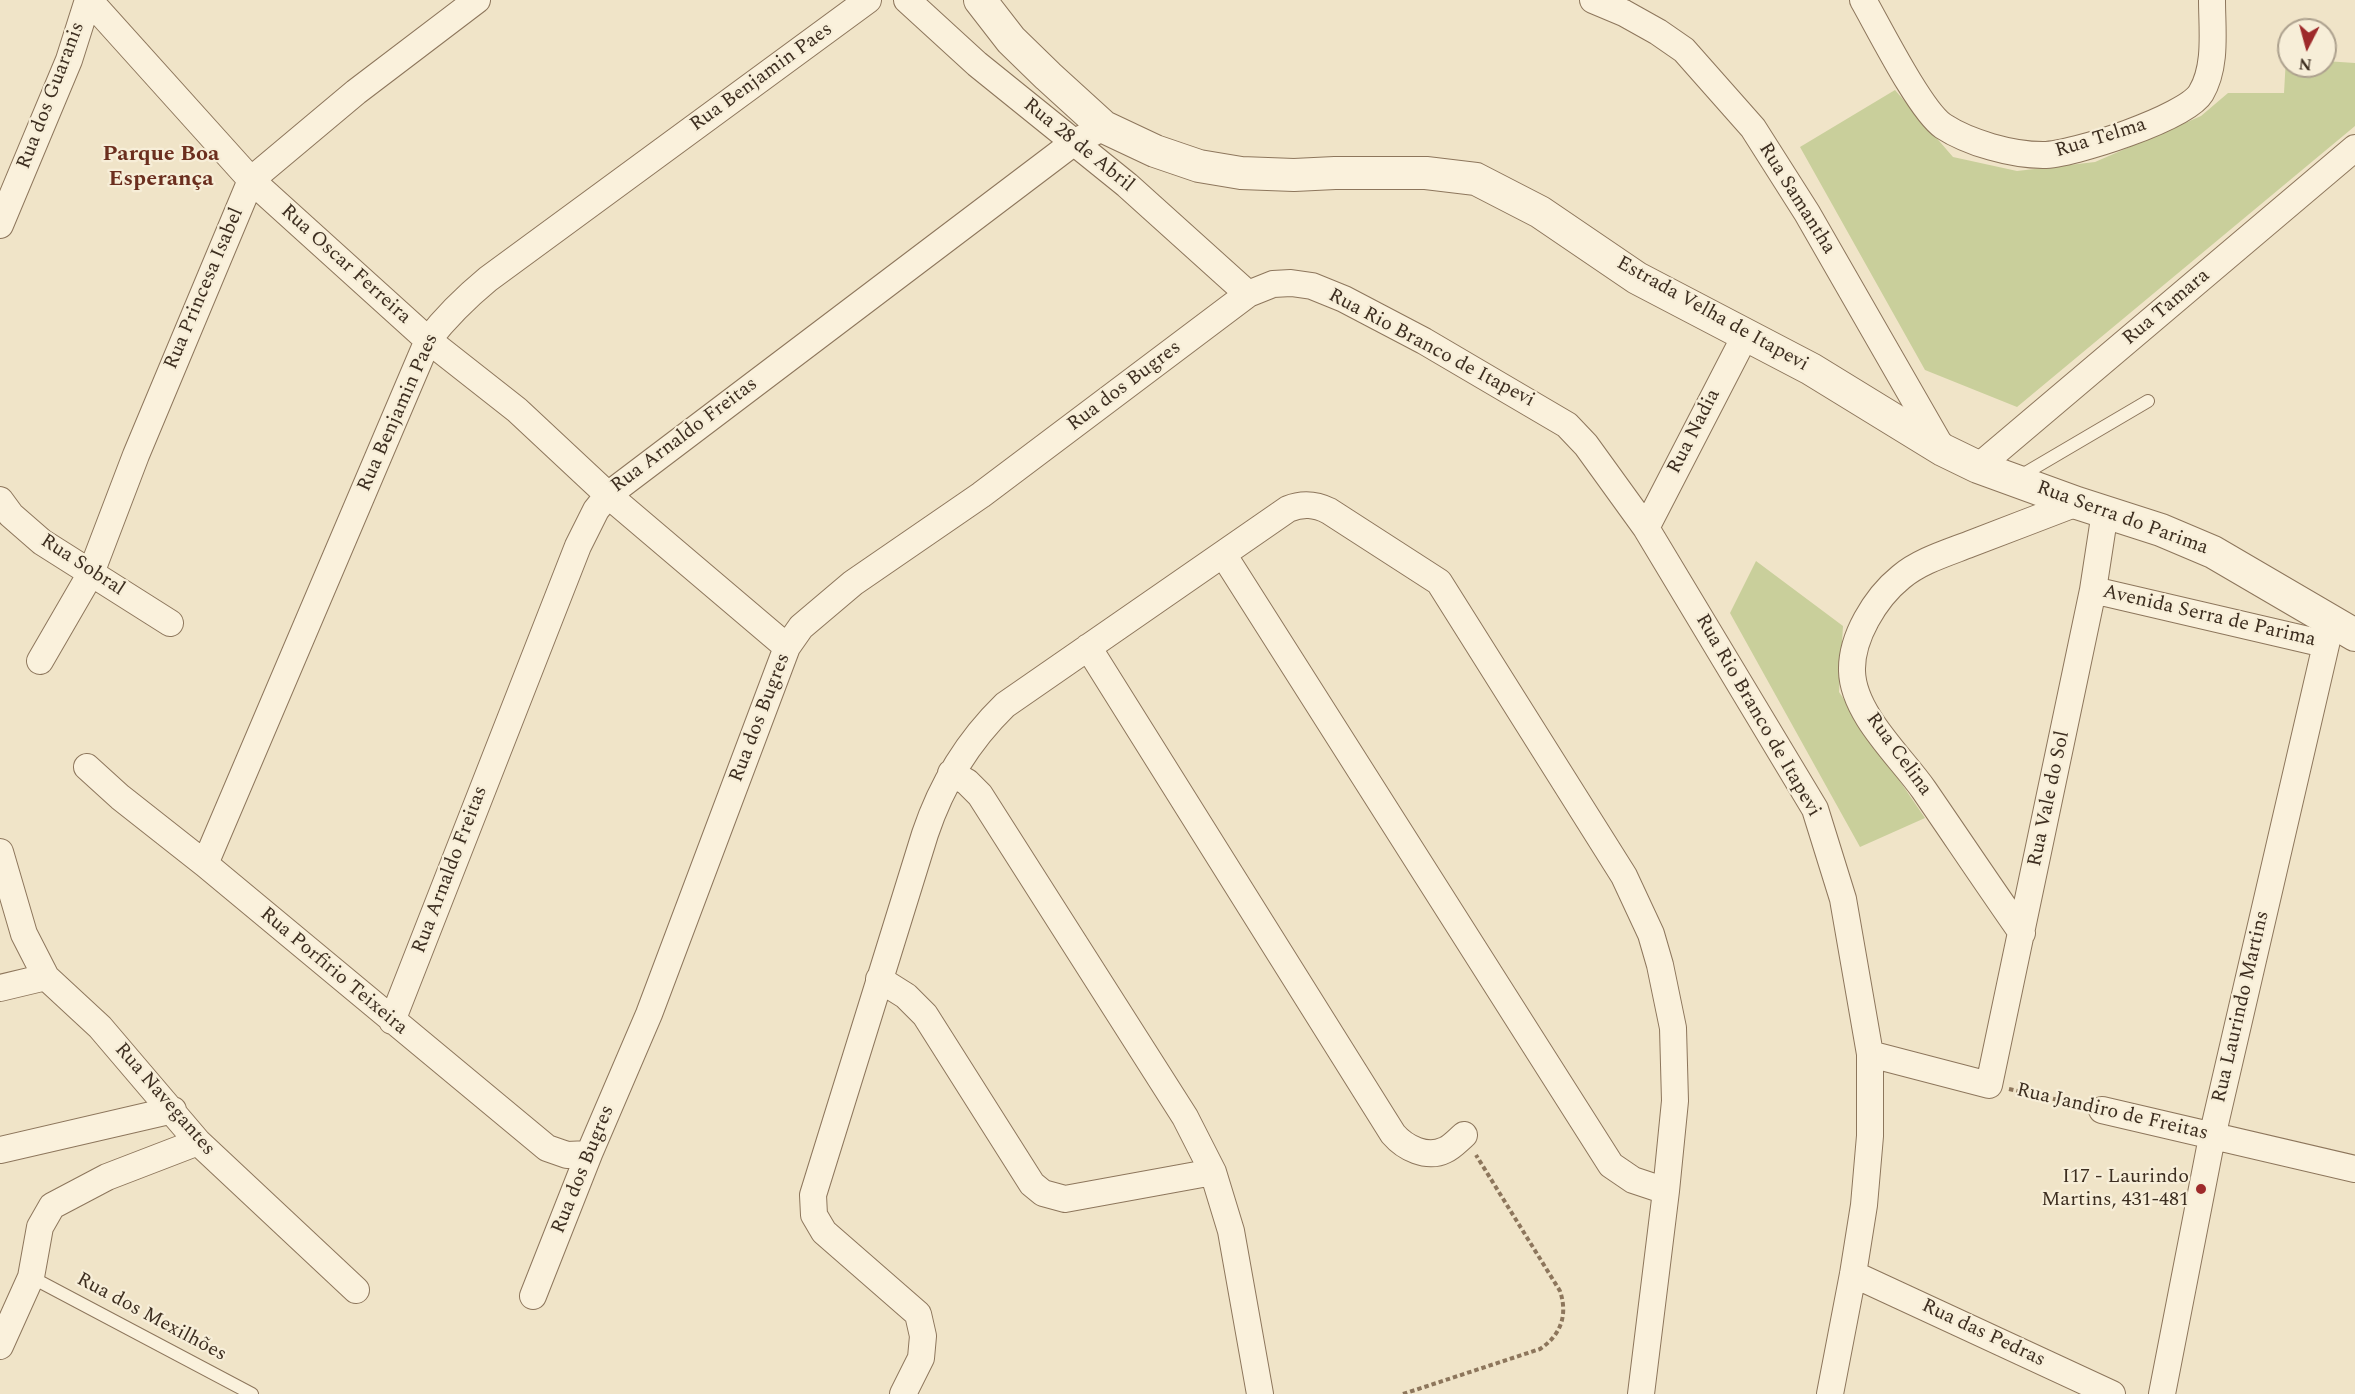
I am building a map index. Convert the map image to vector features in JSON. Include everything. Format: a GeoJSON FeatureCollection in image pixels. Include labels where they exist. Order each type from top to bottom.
{"type":"FeatureCollection","features":[{"type":"Feature","properties":{"kind":"street","name":"Rua Oscar Ferreira"},"geometry":{"type":"LineString","coordinates":[[89,0],[251,180],[428,340],[517,410],[608,495],[787,647]]}},
{"type":"Feature","properties":{"kind":"street","name":"Rua dos Guaranis"},"geometry":{"type":"LineString","coordinates":[[0,225],[69,60],[89,0]]}},
{"type":"Feature","properties":{"kind":"street","name":"Rua Princesa Isabel"},"geometry":{"type":"LineString","coordinates":[[40,662],[91,573],[136,455],[251,180],[356,92],[477,0]]}},
{"type":"Feature","properties":{"kind":"street","name":"Rua Benjamin Paes"},"geometry":{"type":"LineString","coordinates":[[204,864],[428,340],[464,298],[488,279],[868,0]]}},
{"type":"Feature","properties":{"kind":"street","name":"Rua 28 de Abril"},"geometry":{"type":"LineString","coordinates":[[907,0],[977,64],[1127,185],[1248,294]]}},
{"type":"Feature","properties":{"kind":"street","name":"Estrada Velha de Itapevi"},"geometry":{"type":"LineString","coordinates":[[980,0],[1011,40],[1104,127],[1155,152],[1199,166],[1241,173],[1294,175],[1426,173],[1476,179],[1540,212],[1636,278],[1811,369],[1943,450],[1978,467]]}},
{"type":"Feature","properties":{"kind":"street","name":"Rua Samantha"},"geometry":{"type":"LineString","coordinates":[[1593,0],[1658,32],[1684,50],[1753,128],[1807,213],[1943,450]]}},
{"type":"Feature","properties":{"kind":"street","name":"Rua Telma"},"geometry":{"type":"LineString","coordinates":[[1863,0],[1922,101],[1942,125],[1983,145],[2016,153],[2044,155],[2071,151],[2108,140],[2161,120],[2191,105],[2200,94],[2211,64],[2212,0]]}},
{"type":"Feature","properties":{"kind":"street","name":"Rua Arnaldo Freitas"},"geometry":{"type":"LineString","coordinates":[[392,1021],[579,546],[596,510],[608,495],[1073,143],[1104,127]]}},
{"type":"Feature","properties":{"kind":"street","name":"Rua Tamara"},"geometry":{"type":"LineString","coordinates":[[1978,467],[2355,148]]}},
{"type":"Feature","properties":{"kind":"street","name":"Rua Rio Branco de Itapevi"},"geometry":{"type":"LineString","coordinates":[[1248,294],[1273,284],[1312,286],[1344,299],[1424,341],[1567,425],[1586,445],[1646,528],[1815,809],[1844,899],[1870,1054],[1870,1136],[1864,1205],[1830,1394]]}},
{"type":"Feature","properties":{"kind":"street","name":"Rua dos Bugres"},"geometry":{"type":"LineString","coordinates":[[533,1296],[589,1154],[649,1014],[787,647],[801,627],[853,583],[981,495],[1248,294]]}},
{"type":"Feature","properties":{"kind":"street","name":"Rua Nadia"},"geometry":{"type":"LineString","coordinates":[[1646,528],[1745,336]]}},
{"type":"Feature","properties":{"kind":"street","name":"Rua Serra do Parima"},"geometry":{"type":"LineString","coordinates":[[1978,467],[2161,530],[2213,552],[2337,634]]}},
{"type":"Feature","properties":{"kind":"street","name":"Rua Sobral"},"geometry":{"type":"LineString","coordinates":[[0,500],[11,515],[42,542],[170,623]]}},
{"type":"Feature","properties":{"kind":"street"},"geometry":{"type":"LineString","coordinates":[[903,1394],[921,1358],[923,1336],[918,1314],[824,1232],[814,1215],[812,1205],[815,1185],[932,812],[951,772],[985,725],[1005,705],[1288,509],[1314,505],[1329,511],[1439,582],[1624,876],[1651,934],[1668,996],[1673,1028],[1675,1101],[1641,1394]]}},
{"type":"Feature","properties":{"kind":"street","name":"Rua Vale do Sol"},"geometry":{"type":"LineString","coordinates":[[1989,1085],[2093,590],[2091,507]]}},
{"type":"Feature","properties":{"kind":"street","name":"Rua Celina"},"geometry":{"type":"LineString","coordinates":[[2022,933],[1923,789],[1871,720],[1858,695],[1852,672],[1856,644],[1869,617],[1883,596],[1901,576],[1932,558],[2091,507]]}},
{"type":"Feature","properties":{"kind":"street"},"geometry":{"type":"LineString","coordinates":[[1223,554],[1611,1164],[1633,1180],[1666,1191]]}},
{"type":"Feature","properties":{"kind":"street","name":"Avenida Serra de Parima"},"geometry":{"type":"LineString","coordinates":[[2093,590],[2337,634]]}},
{"type":"Feature","properties":{"kind":"street","name":"Rua Laurindo Martins"},"geometry":{"type":"LineString","coordinates":[[2162,1394],[2212,1137],[2337,634]]}},
{"type":"Feature","properties":{"kind":"street"},"geometry":{"type":"LineString","coordinates":[[1088,647],[1393,1134],[1399,1141],[1414,1150],[1434,1153],[1444,1150],[1464,1135]]}},
{"type":"Feature","properties":{"kind":"street","name":"Rua Porfirio Teixeira"},"geometry":{"type":"LineString","coordinates":[[87,767],[120,797],[547,1148],[567,1155],[589,1154]]}},
{"type":"Feature","properties":{"kind":"street"},"geometry":{"type":"LineString","coordinates":[[951,772],[968,782],[980,795],[1185,1116],[1213,1172],[1231,1231],[1260,1394]]}},
{"type":"Feature","properties":{"kind":"street","name":"Rua Navegantes"},"geometry":{"type":"LineString","coordinates":[[0,852],[24,934],[46,977],[100,1027],[198,1142],[356,1290]]}},
{"type":"Feature","properties":{"kind":"street"},"geometry":{"type":"LineString","coordinates":[[0,988],[46,977]]}},
{"type":"Feature","properties":{"kind":"street"},"geometry":{"type":"LineString","coordinates":[[879,980],[906,996],[925,1015],[1032,1184],[1043,1193],[1054,1198],[1065,1199],[1213,1172]]}},
{"type":"Feature","properties":{"kind":"street","name":"Rua Jandiro de Freitas"},"geometry":{"type":"LineString","coordinates":[[1870,1054],[1989,1085]]}},
{"type":"Feature","properties":{"kind":"street"},"geometry":{"type":"LineString","coordinates":[[0,1150],[173,1110]]}},
{"type":"Feature","properties":{"kind":"street","name":"Rua Jandiro de Freitas"},"geometry":{"type":"LineString","coordinates":[[2102,1110],[2355,1169]]}},
{"type":"Feature","properties":{"kind":"street"},"geometry":{"type":"LineString","coordinates":[[0,1346],[31,1276],[40,1227],[52,1206],[107,1177],[198,1142]]}},
{"type":"Feature","properties":{"kind":"street","name":"Rua das Pedras"},"geometry":{"type":"LineString","coordinates":[[1853,1274],[2112,1394]]}},
{"type":"Feature","properties":{"kind":"lane"},"geometry":{"type":"LineString","coordinates":[[2016,479],[2148,401]]}},
{"type":"Feature","properties":{"kind":"lane","name":"Rua dos Mexilhões"},"geometry":{"type":"LineString","coordinates":[[31,1276],[252,1394]]}},
{"type":"Feature","properties":{"kind":"path","name":"Rua Jandiro de Freitas"},"geometry":{"type":"LineString","coordinates":[[1989,1085],[2102,1110]]}},
{"type":"Feature","properties":{"kind":"path"},"geometry":{"type":"LineString","coordinates":[[1403,1394],[1540,1349],[1554,1338],[1562,1322],[1563,1301],[1560,1291],[1464,1135]]}},
{"type":"Feature","properties":{"kind":"green space"},"geometry":{"type":"Polygon","coordinates":[[[2337,62],[2355,63],[2355,126],[2017,407],[1925,370],[1800,147],[1895,90],[1953,157],[2017,171],[2095,162],[2201,116],[2228,93],[2284,93],[2285,78],[2337,78],[2337,62]]]}},
{"type":"Feature","properties":{"kind":"green space"},"geometry":{"type":"Polygon","coordinates":[[[1756,561],[1843,626],[1839,692],[1925,818],[1860,847],[1730,613],[1756,561]]]}},
{"type":"Feature","properties":{"kind":"place","name":"I17 - Laurindo Martins, 431-481"},"geometry":{"type":"Point","coordinates":[2201,1189]}},
{"type":"Feature","properties":{"kind":"district","name":"Parque Boa Esperança"},"geometry":{"type":"Point","coordinates":[161,168]}}]}
